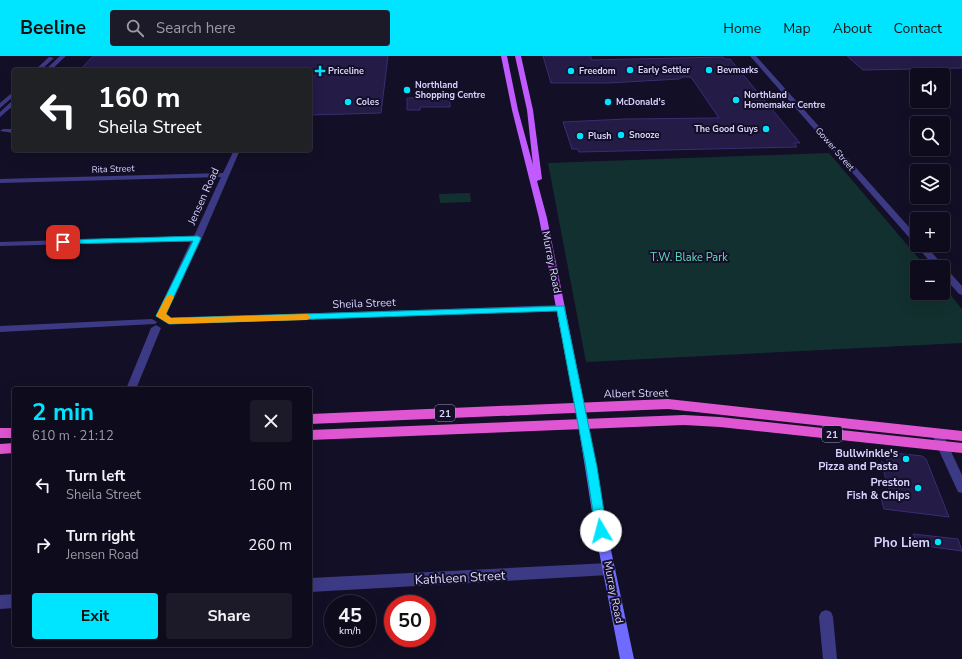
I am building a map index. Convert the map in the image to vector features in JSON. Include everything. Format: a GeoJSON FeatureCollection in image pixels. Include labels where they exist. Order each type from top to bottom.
{"type":"FeatureCollection","features":[{"type":"Feature","properties":{"kind":"highway","name":"Albert Street"},"geometry":{"type":"LineString","coordinates":[[312,419],[668,404],[720,416],[962,448]]}},
{"type":"Feature","properties":{"kind":"highway","name":"Albert Street"},"geometry":{"type":"LineString","coordinates":[[312,435],[684,420],[720,416],[962,436]]}},
{"type":"Feature","properties":{"kind":"highway"},"geometry":{"type":"LineString","coordinates":[[360,433],[362,417]]}},
{"type":"Feature","properties":{"kind":"highway"},"geometry":{"type":"LineString","coordinates":[[0,433],[12,433]]}},
{"type":"Feature","properties":{"kind":"highway"},"geometry":{"type":"LineString","coordinates":[[0,449],[12,448]]}},
{"type":"Feature","properties":{"kind":"main road","name":"Murray Road"},"geometry":{"type":"LineString","coordinates":[[504,56],[515,110],[543,218],[627,659]]}},
{"type":"Feature","properties":{"kind":"main road","name":"Murray Road"},"geometry":{"type":"LineString","coordinates":[[518,56],[530,110],[543,218]]}},
{"type":"Feature","properties":{"kind":"main road"},"geometry":{"type":"LineString","coordinates":[[515,110],[530,110]]}},
{"type":"Feature","properties":{"kind":"street"},"geometry":{"type":"LineString","coordinates":[[40,68],[53,56]]}},
{"type":"Feature","properties":{"kind":"street"},"geometry":{"type":"LineString","coordinates":[[50,68],[63,56]]}},
{"type":"Feature","properties":{"kind":"street","name":"Gower Street"},"geometry":{"type":"LineString","coordinates":[[753,56],[910,233]]}},
{"type":"Feature","properties":{"kind":"street"},"geometry":{"type":"LineString","coordinates":[[0,106],[12,95]]}},
{"type":"Feature","properties":{"kind":"street"},"geometry":{"type":"LineString","coordinates":[[0,114],[12,104]]}},
{"type":"Feature","properties":{"kind":"street"},"geometry":{"type":"LineString","coordinates":[[4,132],[12,131]]}},
{"type":"Feature","properties":{"kind":"street","name":"Jensen Road"},"geometry":{"type":"LineString","coordinates":[[165,319],[198,238],[236,152]]}},
{"type":"Feature","properties":{"kind":"street","name":"Rita Street"},"geometry":{"type":"LineString","coordinates":[[0,181],[226,175]]}},
{"type":"Feature","properties":{"kind":"street"},"geometry":{"type":"LineString","coordinates":[[0,244],[198,238]]}},
{"type":"Feature","properties":{"kind":"street"},"geometry":{"type":"LineString","coordinates":[[926,252],[934,260]]}},
{"type":"Feature","properties":{"kind":"street"},"geometry":{"type":"LineString","coordinates":[[950,278],[962,292]]}},
{"type":"Feature","properties":{"kind":"street","name":"Sheila Street"},"geometry":{"type":"LineString","coordinates":[[165,319],[561,308]]}},
{"type":"Feature","properties":{"kind":"street"},"geometry":{"type":"LineString","coordinates":[[0,329],[164,326],[165,319]]}},
{"type":"Feature","properties":{"kind":"street"},"geometry":{"type":"LineString","coordinates":[[132,387],[154,325]]}},
{"type":"Feature","properties":{"kind":"street"},"geometry":{"type":"LineString","coordinates":[[938,433],[962,488]]}},
{"type":"Feature","properties":{"kind":"street","name":"Kathleen Street"},"geometry":{"type":"LineString","coordinates":[[312,585],[609,569]]}},
{"type":"Feature","properties":{"kind":"street"},"geometry":{"type":"LineString","coordinates":[[0,602],[12,601]]}},
{"type":"Feature","properties":{"kind":"street"},"geometry":{"type":"LineString","coordinates":[[826,617],[830,659]]}},
{"type":"Feature","properties":{"kind":"green space","name":"T.W. Blake Park"},"geometry":{"type":"Polygon","coordinates":[[[829,153],[910,248],[910,252],[913,252],[920,260],[910,260],[910,300],[950,300],[950,294],[962,309],[962,343],[586,362],[548,163],[829,153]]]}},
{"type":"Feature","properties":{"kind":"green space"},"geometry":{"type":"Polygon","coordinates":[[[470,193],[471,202],[440,203],[439,194],[470,193]]]}},
{"type":"Feature","properties":{"kind":"building","name":"Northland Shopping Centre"},"geometry":{"type":"Polygon","coordinates":[[[93,56],[388,56],[381,113],[312,115],[312,68],[82,68],[93,56]]]}},
{"type":"Feature","properties":{"kind":"building","name":"Northland Homemaker Centre"},"geometry":{"type":"Polygon","coordinates":[[[543,56],[591,56],[591,60],[723,57],[725,59],[730,59],[800,143],[794,143],[797,147],[579,152],[578,149],[572,149],[563,122],[625,119],[719,118],[691,77],[608,83],[551,83],[543,56]]]}},
{"type":"Feature","properties":{"kind":"building"},"geometry":{"type":"Polygon","coordinates":[[[847,56],[962,56],[962,68],[863,70],[847,56]]]}},
{"type":"Feature","properties":{"kind":"building"},"geometry":{"type":"Polygon","coordinates":[[[450,97],[450,107],[420,107],[420,110],[407,110],[407,98],[450,97]]]}},
{"type":"Feature","properties":{"kind":"building"},"geometry":{"type":"Polygon","coordinates":[[[884,452],[922,456],[926,459],[949,517],[884,509],[881,498],[892,500],[881,462],[888,463],[884,452]]]}},
{"type":"Feature","properties":{"kind":"building","name":"Pho Liem"},"geometry":{"type":"Polygon","coordinates":[[[913,534],[958,539],[962,551],[918,545],[913,534]]]}},
{"type":"Feature","properties":{"kind":"slow traffic"},"geometry":{"type":"LineString","coordinates":[[170,297],[161,316],[168,318],[169,321],[307,317]]}},
{"type":"Feature","properties":{"kind":"place","name":"Early Settler"},"geometry":{"type":"Point","coordinates":[630,70]}},
{"type":"Feature","properties":{"kind":"place","name":"Bevmarks"},"geometry":{"type":"Point","coordinates":[709,70]}},
{"type":"Feature","properties":{"kind":"place","name":"Priceline"},"geometry":{"type":"Point","coordinates":[320,71]}},
{"type":"Feature","properties":{"kind":"place","name":"Freedom"},"geometry":{"type":"Point","coordinates":[571,71]}},
{"type":"Feature","properties":{"kind":"place","name":"Northland Shopping Centre"},"geometry":{"type":"Point","coordinates":[407,90]}},
{"type":"Feature","properties":{"kind":"place","name":"Northland Homemaker Centre"},"geometry":{"type":"Point","coordinates":[736,100]}},
{"type":"Feature","properties":{"kind":"place","name":"Coles"},"geometry":{"type":"Point","coordinates":[348,102]}},
{"type":"Feature","properties":{"kind":"place","name":"McDonald's"},"geometry":{"type":"Point","coordinates":[608,102]}},
{"type":"Feature","properties":{"kind":"place","name":"The Good Guys"},"geometry":{"type":"Point","coordinates":[766,129]}},
{"type":"Feature","properties":{"kind":"place","name":"Snooze"},"geometry":{"type":"Point","coordinates":[621,135]}},
{"type":"Feature","properties":{"kind":"place","name":"Plush"},"geometry":{"type":"Point","coordinates":[580,136]}},
{"type":"Feature","properties":{"kind":"place","name":"Bullwinkle's Pizza and Pasta"},"geometry":{"type":"Point","coordinates":[906,459]}},
{"type":"Feature","properties":{"kind":"place","name":"Preston Fish & Chips"},"geometry":{"type":"Point","coordinates":[918,488]}},
{"type":"Feature","properties":{"kind":"place","name":"Pho Liem"},"geometry":{"type":"Point","coordinates":[938,542]}},
{"type":"Feature","properties":{"kind":"route"},"geometry":{"type":"LineString","coordinates":[[63,242],[198,238],[161,316],[168,318],[169,321],[561,308],[592,467],[601,531]]}}]}
